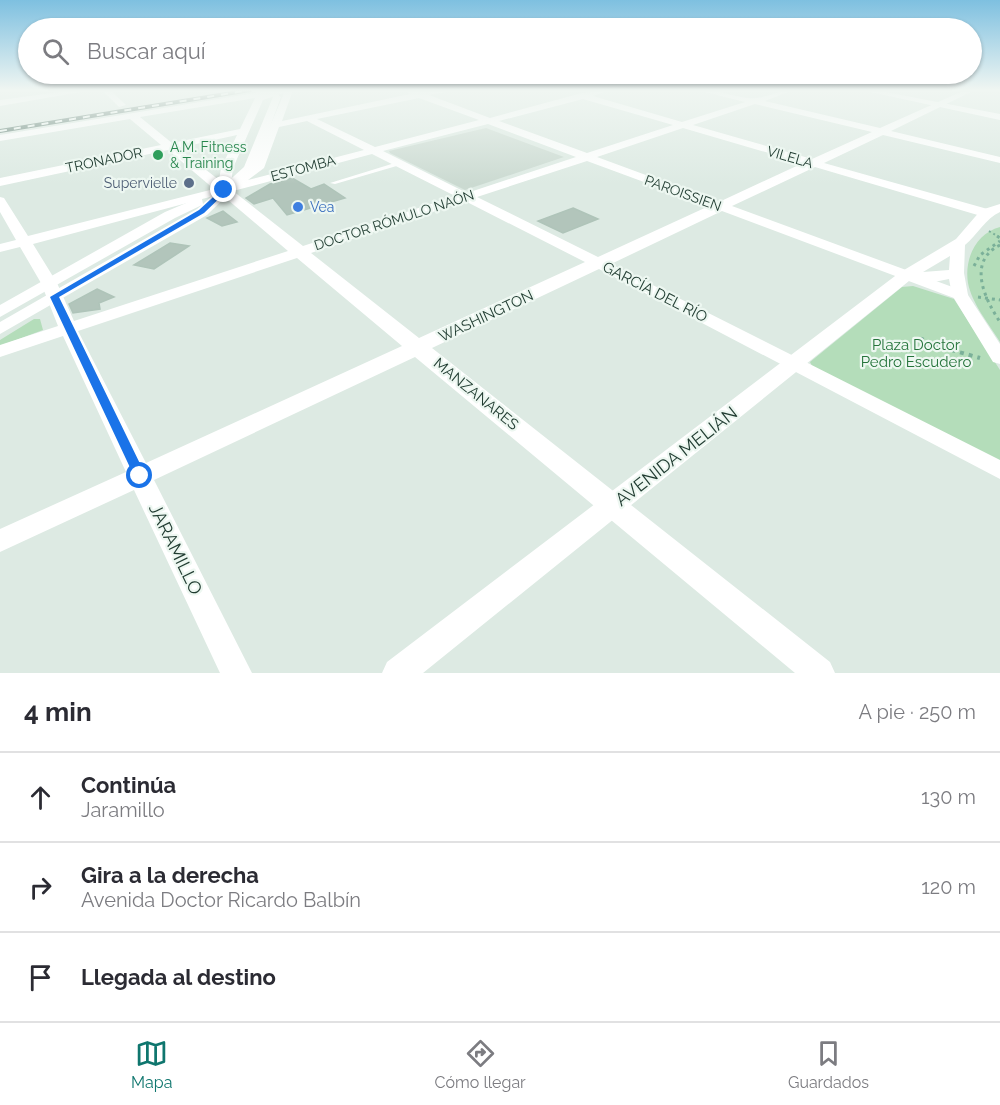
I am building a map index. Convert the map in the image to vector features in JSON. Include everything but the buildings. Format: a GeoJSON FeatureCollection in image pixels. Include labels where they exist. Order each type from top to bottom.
{"type":"FeatureCollection","features":[{"type":"Feature","properties":{"kind":"street"},"geometry":{"type":"LineString","coordinates":[[0,138],[95,121]]}},
{"type":"Feature","properties":{"kind":"street","name":"MANZANARES"},"geometry":{"type":"LineString","coordinates":[[138,121],[819,673]]}},
{"type":"Feature","properties":{"kind":"street"},"geometry":{"type":"LineString","coordinates":[[224,190],[227,168],[244,131],[253,121]]}},
{"type":"Feature","properties":{"kind":"street"},"geometry":{"type":"LineString","coordinates":[[224,190],[249,168],[267,121]]}},
{"type":"Feature","properties":{"kind":"street"},"geometry":{"type":"LineString","coordinates":[[0,329],[52,290],[170,215],[224,190],[258,168],[274,121]]}},
{"type":"Feature","properties":{"kind":"street"},"geometry":{"type":"LineString","coordinates":[[274,125],[291,121]]}},
{"type":"Feature","properties":{"kind":"street","name":"GARCÍA DEL RÍO"},"geometry":{"type":"LineString","coordinates":[[315,121],[598,263],[1000,470]]}},
{"type":"Feature","properties":{"kind":"street","name":"ESTOMBA"},"geometry":{"type":"LineString","coordinates":[[0,248],[485,121]]}},
{"type":"Feature","properties":{"kind":"street","name":"PAROISSIEN"},"geometry":{"type":"LineString","coordinates":[[488,121],[905,276],[972,294]]}},
{"type":"Feature","properties":{"kind":"street","name":"VILELA"},"geometry":{"type":"LineString","coordinates":[[670,121],[812,163],[983,219],[1000,222]]}},
{"type":"Feature","properties":{"kind":"street","name":"DOCTOR RÓMULO NAÓN"},"geometry":{"type":"LineString","coordinates":[[0,351],[693,121]]}},
{"type":"Feature","properties":{"kind":"street"},"geometry":{"type":"LineString","coordinates":[[840,121],[1000,160]]}},
{"type":"Feature","properties":{"kind":"street","name":"WASHINGTON"},"geometry":{"type":"LineString","coordinates":[[0,541],[901,121]]}},
{"type":"Feature","properties":{"kind":"street","name":"TRONADOR"},"geometry":{"type":"LineString","coordinates":[[0,182],[244,131]]}},
{"type":"Feature","properties":{"kind":"street","name":"JARAMILLO"},"geometry":{"type":"LineString","coordinates":[[0,201],[52,290],[68,328],[236,673]]}},
{"type":"Feature","properties":{"kind":"street","name":"AVENIDA MELIÁN"},"geometry":{"type":"LineString","coordinates":[[398,673],[905,276],[958,244],[983,219],[1000,208]]}},
{"type":"Feature","properties":{"kind":"street"},"geometry":{"type":"LineString","coordinates":[[958,244],[956,273],[972,294],[994,359]]}},
{"type":"Feature","properties":{"kind":"street"},"geometry":{"type":"LineString","coordinates":[[905,276],[934,277],[956,273]]}},
{"type":"Feature","properties":{"kind":"street"},"geometry":{"type":"LineString","coordinates":[[0,312],[52,290]]}},
{"type":"Feature","properties":{"kind":"lane"},"geometry":{"type":"LineString","coordinates":[[333,183],[398,164]]}},
{"type":"Feature","properties":{"kind":"path"},"geometry":{"type":"LineString","coordinates":[[972,268],[980,255],[1000,243]]}},
{"type":"Feature","properties":{"kind":"path"},"geometry":{"type":"LineString","coordinates":[[1000,243],[986,253],[980,266],[989,308],[1000,322]]}},
{"type":"Feature","properties":{"kind":"path"},"geometry":{"type":"LineString","coordinates":[[921,338],[938,347],[994,359]]}},
{"type":"Feature","properties":{"kind":"shaded area"},"geometry":{"type":"Polygon","coordinates":[[[486,128],[564,157],[465,190],[389,151],[486,128]]]}},
{"type":"Feature","properties":{"kind":"green space"},"geometry":{"type":"Polygon","coordinates":[[[1000,227],[1000,342],[973,299],[967,274],[970,256],[978,241],[984,235],[1000,227]]]}},
{"type":"Feature","properties":{"kind":"green space","name":"Plaza Doctor Pedro Escudero"},"geometry":{"type":"Polygon","coordinates":[[[913,286],[954,299],[1000,370],[1000,464],[812,366],[810,362],[902,287],[913,286]]]}},
{"type":"Feature","properties":{"kind":"green space"},"geometry":{"type":"Polygon","coordinates":[[[34,319],[40,319],[43,330],[0,346],[0,340],[34,319]]]}},
{"type":"Feature","properties":{"kind":"railway"},"geometry":{"type":"LineString","coordinates":[[0,131],[58,121]]}},
{"type":"Feature","properties":{"kind":"place","name":"A.M. Fitness & Training"},"geometry":{"type":"Point","coordinates":[158,155]}},
{"type":"Feature","properties":{"kind":"place","name":"Supervielle"},"geometry":{"type":"Point","coordinates":[189,183]}},
{"type":"Feature","properties":{"kind":"place","name":"Vea"},"geometry":{"type":"Point","coordinates":[298,207]}},
{"type":"Feature","properties":{"kind":"route"},"geometry":{"type":"LineString","coordinates":[[140,476],[55,297],[202,212],[224,190]]}}]}
